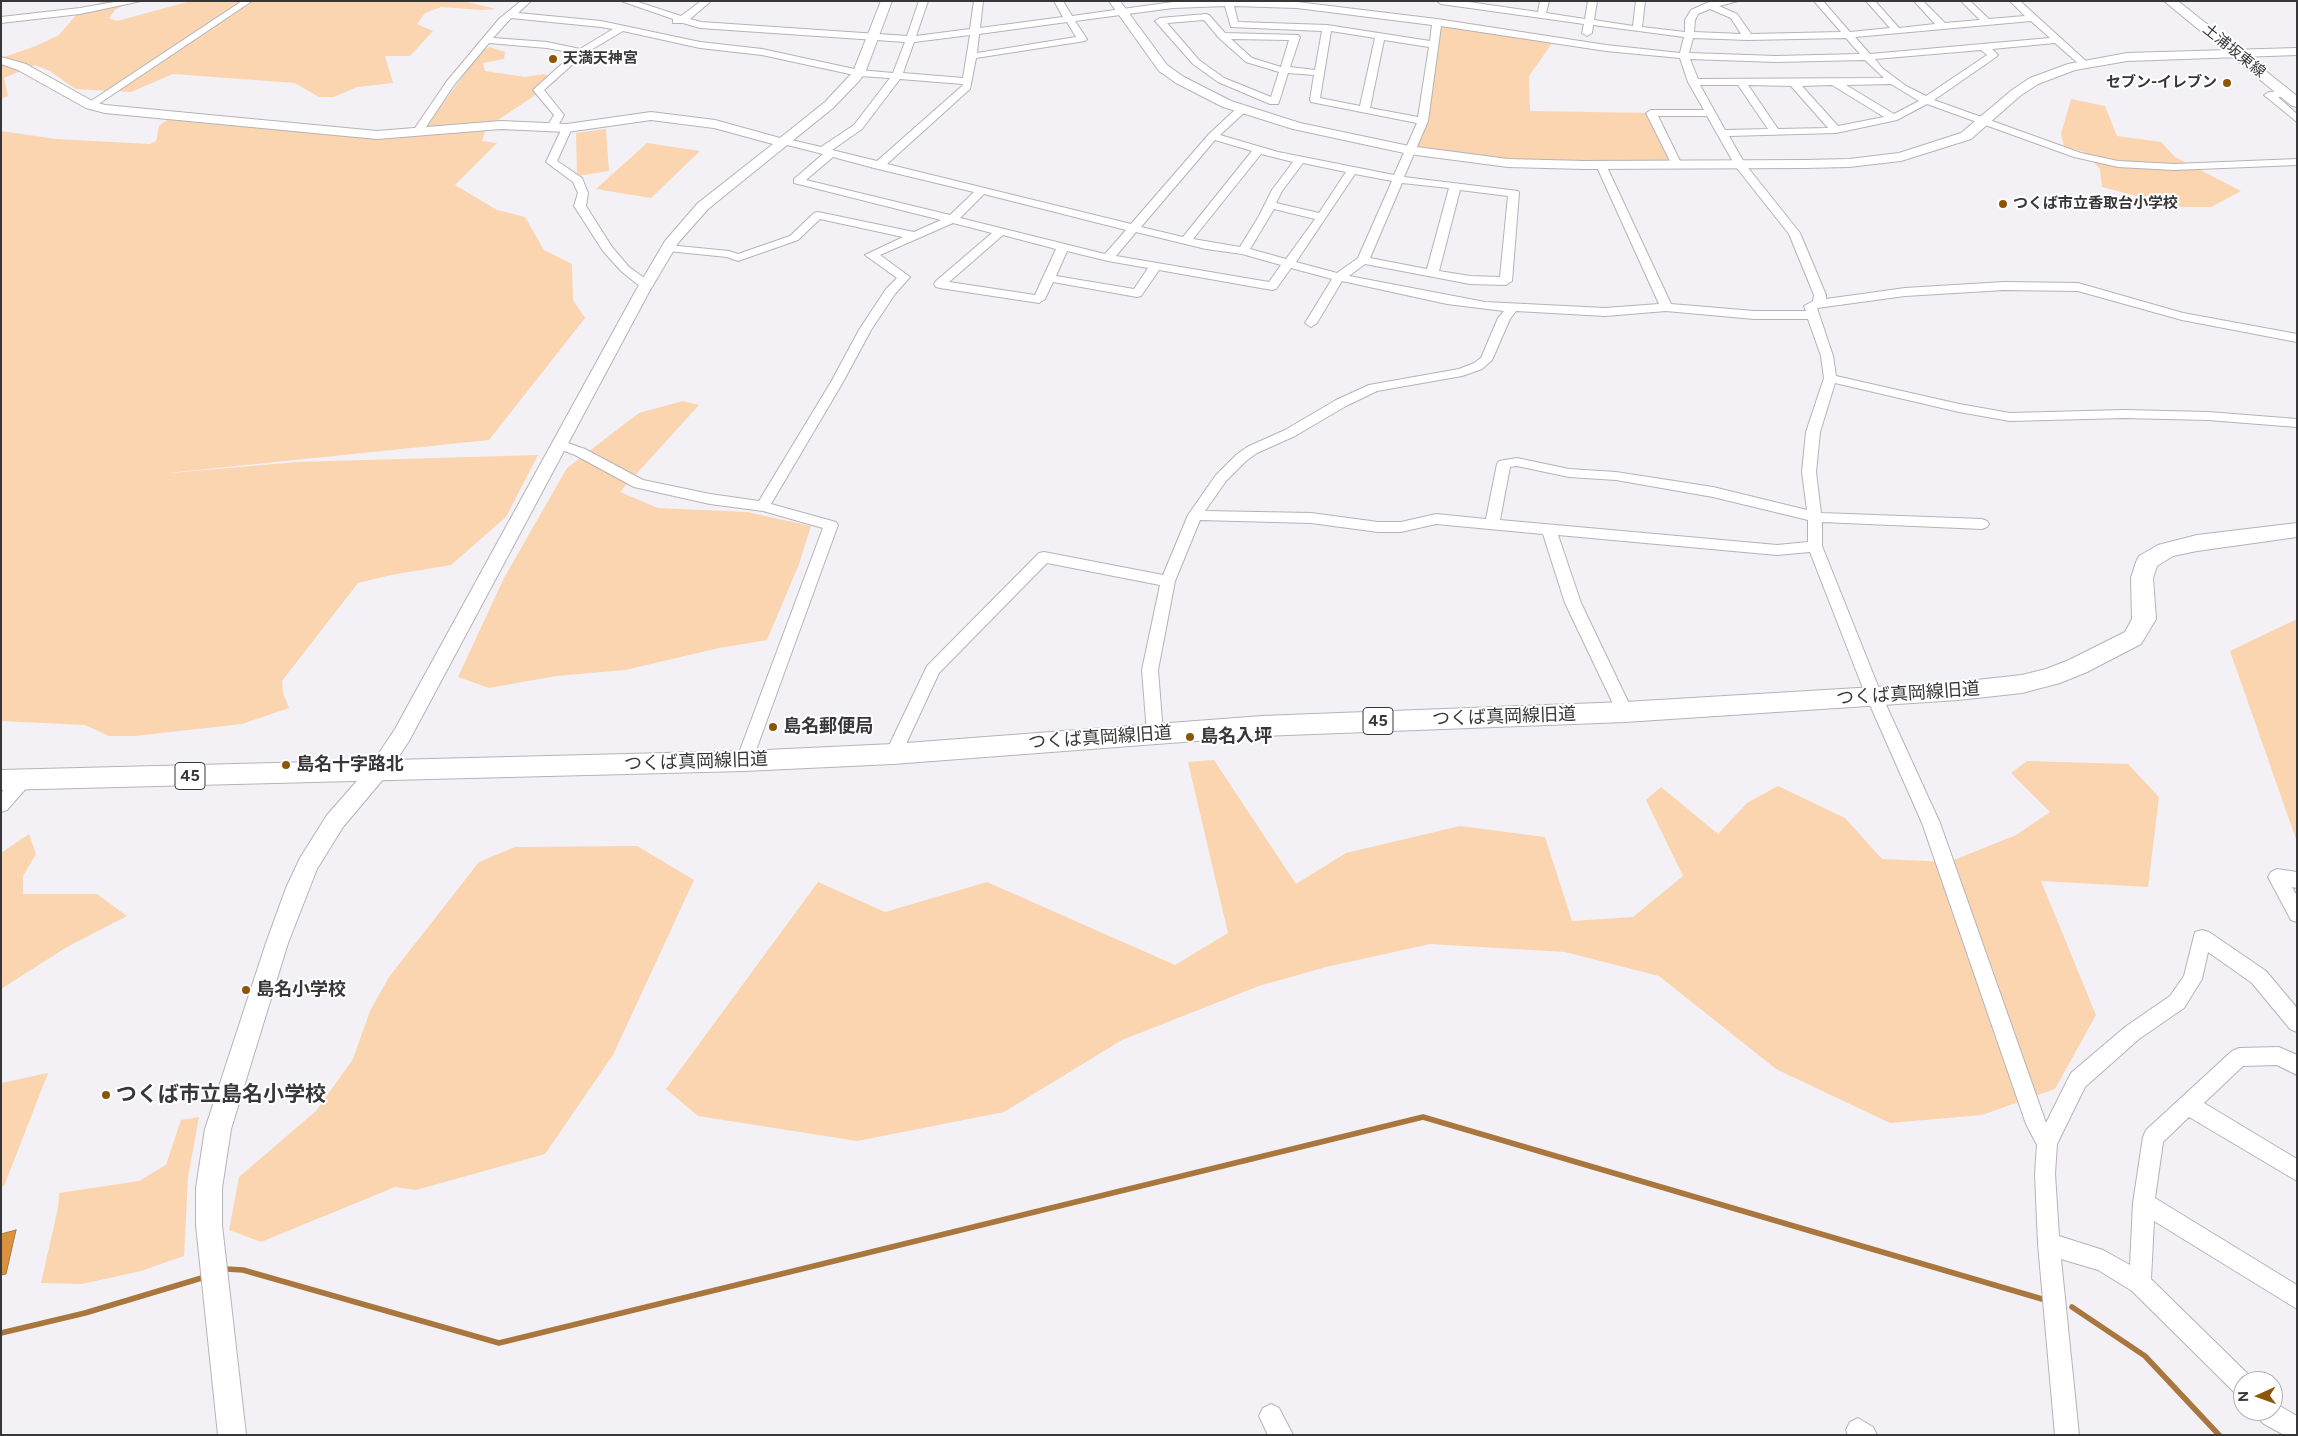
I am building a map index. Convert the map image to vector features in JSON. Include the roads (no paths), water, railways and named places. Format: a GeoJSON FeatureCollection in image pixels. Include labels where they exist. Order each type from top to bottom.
{"type":"FeatureCollection","features":[{"type":"Feature","properties":{"kind":"main road","name":"土浦坂東線"},"geometry":{"type":"LineString","coordinates":[[2170,1],[2243,52]]}},
{"type":"Feature","properties":{"kind":"main road","name":"土浦坂東線"},"geometry":{"type":"LineString","coordinates":[[2182,1],[2294,96]]}},
{"type":"Feature","properties":{"kind":"main road","name":"つくば真岡線旧道"},"geometry":{"type":"LineString","coordinates":[[12,780],[744,761],[894,754],[1155,733],[1340,722],[1625,712],[1958,691],[2022,684],[2050,677],[2132,638],[2140,629],[2144,619],[2142,578],[2147,562],[2155,556],[2166,550],[2197,543],[2297,530]]}},
{"type":"Feature","properties":{"kind":"street"},"geometry":{"type":"LineString","coordinates":[[1,20],[80,11],[137,1]]}},
{"type":"Feature","properties":{"kind":"street"},"geometry":{"type":"LineString","coordinates":[[90,105],[248,1]]}},
{"type":"Feature","properties":{"kind":"street"},"geometry":{"type":"LineString","coordinates":[[418,131],[450,83],[509,15],[526,1]]}},
{"type":"Feature","properties":{"kind":"street"},"geometry":{"type":"LineString","coordinates":[[625,1],[700,25],[821,32],[873,38],[911,39],[975,32],[1172,3],[1298,3],[1585,44],[1684,56],[1776,59],[1867,57],[2058,40]]}},
{"type":"Feature","properties":{"kind":"street"},"geometry":{"type":"LineString","coordinates":[[642,31],[660,24],[682,20],[707,1]]}},
{"type":"Feature","properties":{"kind":"street"},"geometry":{"type":"LineString","coordinates":[[232,1435],[208,1225],[209,1188],[218,1129],[296,888],[308,864],[335,821],[378,771],[402,735],[559,444],[668,248],[703,206],[828,105],[859,73],[887,1]]}},
{"type":"Feature","properties":{"kind":"street"},"geometry":{"type":"LineString","coordinates":[[924,1],[897,76],[858,127],[827,152],[798,181],[1108,258],[1272,286],[1322,217],[1353,169]]}},
{"type":"Feature","properties":{"kind":"street"},"geometry":{"type":"LineString","coordinates":[[878,166],[967,87],[973,56],[979,1]]}},
{"type":"Feature","properties":{"kind":"street"},"geometry":{"type":"LineString","coordinates":[[973,56],[1082,39],[1058,1]]}},
{"type":"Feature","properties":{"kind":"street"},"geometry":{"type":"LineString","coordinates":[[1114,1],[1163,68],[1206,95],[1242,109],[1297,126],[1409,150],[1508,163],[1600,165],[1849,163],[1901,157],[1966,136],[2016,93],[2034,81],[2054,72],[2084,64],[2127,57],[2297,51]]}},
{"type":"Feature","properties":{"kind":"street"},"geometry":{"type":"LineString","coordinates":[[1441,1],[1493,5],[1541,16],[1637,30],[1689,35],[1748,37],[1848,34],[2033,18]]}},
{"type":"Feature","properties":{"kind":"street"},"geometry":{"type":"LineString","coordinates":[[1541,16],[1545,1]]}},
{"type":"Feature","properties":{"kind":"street"},"geometry":{"type":"LineString","coordinates":[[1585,44],[1593,1]]}},
{"type":"Feature","properties":{"kind":"street"},"geometry":{"type":"LineString","coordinates":[[1637,30],[1641,1]]}},
{"type":"Feature","properties":{"kind":"street"},"geometry":{"type":"LineString","coordinates":[[1701,1],[1734,16],[1748,37]]}},
{"type":"Feature","properties":{"kind":"street"},"geometry":{"type":"LineString","coordinates":[[1734,1],[1710,6],[1694,12],[1690,20],[1684,56],[1693,82],[1709,113],[1740,164],[1794,233],[1819,288],[1816,309],[1830,378],[1812,432],[1809,472],[1815,517],[1815,546],[1874,696],[1931,823],[2032,1115],[2047,1143]]}},
{"type":"Feature","properties":{"kind":"street"},"geometry":{"type":"LineString","coordinates":[[1818,1],[1867,57],[1891,81],[1927,101],[2078,155],[2118,164],[2174,167],[2297,162]]}},
{"type":"Feature","properties":{"kind":"street"},"geometry":{"type":"LineString","coordinates":[[1870,1],[1897,30]]}},
{"type":"Feature","properties":{"kind":"street"},"geometry":{"type":"LineString","coordinates":[[1918,1],[1943,27]]}},
{"type":"Feature","properties":{"kind":"street"},"geometry":{"type":"LineString","coordinates":[[1965,1],[1988,23]]}},
{"type":"Feature","properties":{"kind":"street"},"geometry":{"type":"LineString","coordinates":[[2014,1],[2084,64]]}},
{"type":"Feature","properties":{"kind":"street"},"geometry":{"type":"LineString","coordinates":[[1172,3],[1183,19]]}},
{"type":"Feature","properties":{"kind":"street"},"geometry":{"type":"LineString","coordinates":[[1229,3],[1234,25],[1327,28],[1434,45]]}},
{"type":"Feature","properties":{"kind":"street"},"geometry":{"type":"LineString","coordinates":[[509,15],[575,20],[642,31],[700,45],[762,52],[859,73],[968,82]]}},
{"type":"Feature","properties":{"kind":"street"},"geometry":{"type":"LineString","coordinates":[[1222,36],[1295,37],[1286,70],[1274,102],[1221,80],[1196,62],[1160,21],[1206,17],[1222,36],[1249,60],[1275,69],[1286,70],[1320,73]]}},
{"type":"Feature","properties":{"kind":"street"},"geometry":{"type":"LineString","coordinates":[[1311,324],[1339,277],[1363,260],[1423,121],[1437,22]]}},
{"type":"Feature","properties":{"kind":"street"},"geometry":{"type":"LineString","coordinates":[[700,25],[700,45]]}},
{"type":"Feature","properties":{"kind":"street"},"geometry":{"type":"LineString","coordinates":[[552,127],[559,115],[538,90],[581,52],[622,28]]}},
{"type":"Feature","properties":{"kind":"street"},"geometry":{"type":"LineString","coordinates":[[1327,28],[1315,100],[1423,121]]}},
{"type":"Feature","properties":{"kind":"street"},"geometry":{"type":"LineString","coordinates":[[1364,110],[1380,36]]}},
{"type":"Feature","properties":{"kind":"street"},"geometry":{"type":"LineString","coordinates":[[487,40],[547,45],[581,52]]}},
{"type":"Feature","properties":{"kind":"street"},"geometry":{"type":"LineString","coordinates":[[1721,133],[1836,130],[1894,118],[1927,101],[1993,55],[1984,48]]}},
{"type":"Feature","properties":{"kind":"street"},"geometry":{"type":"LineString","coordinates":[[1,60],[22,67],[90,105],[105,109],[352,133],[377,135],[501,125],[567,128],[651,116],[715,124],[1206,246],[1243,251],[1339,277],[1447,300],[1485,306],[1605,312],[1666,307],[1754,315],[1816,309],[1905,292],[2004,286],[2078,288],[2182,316],[2297,338]]}},
{"type":"Feature","properties":{"kind":"street"},"geometry":{"type":"LineString","coordinates":[[1693,82],[1794,84],[1891,81]]}},
{"type":"Feature","properties":{"kind":"street"},"geometry":{"type":"LineString","coordinates":[[1834,82],[1894,118]]}},
{"type":"Feature","properties":{"kind":"street"},"geometry":{"type":"LineString","coordinates":[[1741,83],[1775,132]]}},
{"type":"Feature","properties":{"kind":"street"},"geometry":{"type":"LineString","coordinates":[[1794,84],[1836,130]]}},
{"type":"Feature","properties":{"kind":"street"},"geometry":{"type":"LineString","coordinates":[[2294,96],[2269,95],[2297,119]]}},
{"type":"Feature","properties":{"kind":"street"},"geometry":{"type":"LineString","coordinates":[[1108,258],[1213,136],[1242,109]]}},
{"type":"Feature","properties":{"kind":"street"},"geometry":{"type":"LineString","coordinates":[[1677,165],[1651,114],[1709,113]]}},
{"type":"Feature","properties":{"kind":"street"},"geometry":{"type":"LineString","coordinates":[[567,128],[551,162],[578,180],[583,193],[580,206],[606,248],[624,269],[646,285]]}},
{"type":"Feature","properties":{"kind":"street"},"geometry":{"type":"LineString","coordinates":[[1213,136],[1300,160],[1398,179],[1514,194],[1506,281],[1470,280],[1363,260]]}},
{"type":"Feature","properties":{"kind":"street"},"geometry":{"type":"LineString","coordinates":[[1186,240],[1259,150]]}},
{"type":"Feature","properties":{"kind":"street"},"geometry":{"type":"LineString","coordinates":[[1243,251],[1277,190],[1300,160]]}},
{"type":"Feature","properties":{"kind":"street"},"geometry":{"type":"LineString","coordinates":[[1600,165],[1666,307]]}},
{"type":"Feature","properties":{"kind":"street"},"geometry":{"type":"LineString","coordinates":[[1432,273],[1455,187]]}},
{"type":"Feature","properties":{"kind":"street"},"geometry":{"type":"LineString","coordinates":[[763,506],[837,382],[864,330],[890,292],[904,277],[871,255],[953,219],[981,191]]}},
{"type":"Feature","properties":{"kind":"street"},"geometry":{"type":"LineString","coordinates":[[1270,205],[1322,217]]}},
{"type":"Feature","properties":{"kind":"street"},"geometry":{"type":"LineString","coordinates":[[668,248],[729,254],[738,258],[794,238],[818,215],[916,236]]}},
{"type":"Feature","properties":{"kind":"street"},"geometry":{"type":"LineString","coordinates":[[1001,231],[940,284],[1039,299],[1062,247]]}},
{"type":"Feature","properties":{"kind":"street"},"geometry":{"type":"LineString","coordinates":[[1048,278],[1137,293],[1155,266]]}},
{"type":"Feature","properties":{"kind":"street"},"geometry":{"type":"LineString","coordinates":[[1155,733],[1150,670],[1168,581],[1195,515],[1221,478],[1252,450],[1290,433],[1374,388],[1462,372],[1478,366],[1486,360],[1504,318],[1513,308]]}},
{"type":"Feature","properties":{"kind":"street"},"geometry":{"type":"LineString","coordinates":[[1830,378],[1940,404],[2010,417],[2124,414],[2297,423]]}},
{"type":"Feature","properties":{"kind":"street"},"geometry":{"type":"LineString","coordinates":[[559,444],[580,452],[639,484],[710,499],[763,506],[831,524],[744,761]]}},
{"type":"Feature","properties":{"kind":"street"},"geometry":{"type":"LineString","coordinates":[[1492,524],[1504,464],[1517,462],[1569,473],[1616,476],[1713,492],[1815,517],[1982,524]]}},
{"type":"Feature","properties":{"kind":"street"},"geometry":{"type":"LineString","coordinates":[[1195,515],[1311,518],[1378,527],[1401,527],[1436,519],[1777,550],[1815,546]]}},
{"type":"Feature","properties":{"kind":"street"},"geometry":{"type":"LineString","coordinates":[[1550,530],[1550,540],[1573,602],[1625,712]]}},
{"type":"Feature","properties":{"kind":"street"},"geometry":{"type":"LineString","coordinates":[[894,754],[934,670],[1044,557],[1168,581]]}},
{"type":"Feature","properties":{"kind":"street"},"geometry":{"type":"LineString","coordinates":[[1,805],[12,780]]}},
{"type":"Feature","properties":{"kind":"street"},"geometry":{"type":"LineString","coordinates":[[2297,880],[2277,878],[2297,914]]}},
{"type":"Feature","properties":{"kind":"street"},"geometry":{"type":"LineString","coordinates":[[2067,1435],[2049,1244],[2045,1174],[2047,1143],[2078,1080],[2132,1033],[2177,1002],[2193,978],[2202,938],[2259,977],[2297,1023]]}},
{"type":"Feature","properties":{"kind":"street"},"geometry":{"type":"LineString","coordinates":[[2140,1283],[2144,1204],[2152,1137],[2239,1057],[2279,1056],[2297,1066]]}},
{"type":"Feature","properties":{"kind":"street"},"geometry":{"type":"LineString","coordinates":[[2188,1105],[2297,1171]]}},
{"type":"Feature","properties":{"kind":"street"},"geometry":{"type":"LineString","coordinates":[[2144,1204],[2297,1298]]}},
{"type":"Feature","properties":{"kind":"street"},"geometry":{"type":"LineString","coordinates":[[2049,1244],[2102,1261],[2140,1283],[2233,1375]]}},
{"type":"Feature","properties":{"kind":"street"},"geometry":{"type":"LineString","coordinates":[[2282,1421],[2297,1429]]}},
{"type":"Feature","properties":{"kind":"waterway"},"geometry":{"type":"LineString","coordinates":[[226,1269],[243,1270],[499,1343],[1423,1117],[2042,1299]]}},
{"type":"Feature","properties":{"kind":"waterway"},"geometry":{"type":"LineString","coordinates":[[1,1333],[85,1313],[205,1277]]}},
{"type":"Feature","properties":{"kind":"waterway"},"geometry":{"type":"LineString","coordinates":[[2072,1307],[2145,1356],[2219,1435]]}},
{"type":"Feature","properties":{"kind":"place","name":"天満天神宮"},"geometry":{"type":"Point","coordinates":[553,59]}},
{"type":"Feature","properties":{"kind":"place","name":"セブン-イレブン"},"geometry":{"type":"Point","coordinates":[2227,83]}},
{"type":"Feature","properties":{"kind":"place","name":"つくば市立香取台小学校"},"geometry":{"type":"Point","coordinates":[2003,204]}},
{"type":"Feature","properties":{"kind":"place","name":"島名郵便局"},"geometry":{"type":"Point","coordinates":[773,727]}},
{"type":"Feature","properties":{"kind":"place","name":"島名入坪"},"geometry":{"type":"Point","coordinates":[1190,737]}},
{"type":"Feature","properties":{"kind":"place","name":"島名十字路北"},"geometry":{"type":"Point","coordinates":[286,765]}},
{"type":"Feature","properties":{"kind":"place","name":"島名小学校"},"geometry":{"type":"Point","coordinates":[246,990]}},
{"type":"Feature","properties":{"kind":"place","name":"つくば市立島名小学校"},"geometry":{"type":"Point","coordinates":[106,1095]}}]}
